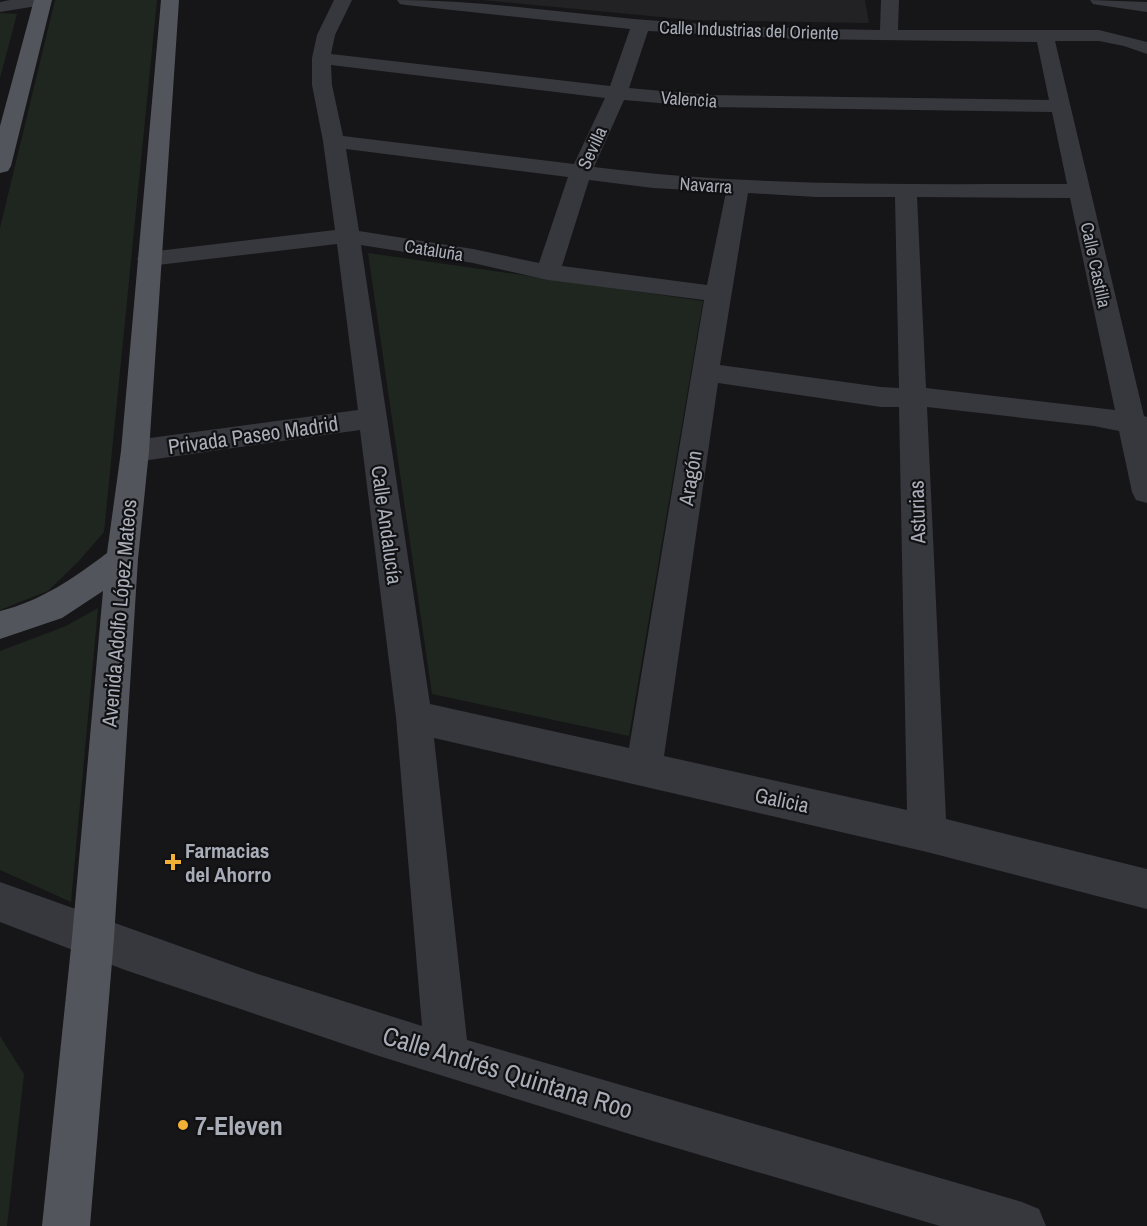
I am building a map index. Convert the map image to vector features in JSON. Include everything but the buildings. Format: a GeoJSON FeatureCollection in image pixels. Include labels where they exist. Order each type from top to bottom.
{"type":"FeatureCollection","features":[{"type":"Feature","properties":{"kind":"main road"},"geometry":{"type":"LineString","coordinates":[[0,166],[43,0]]}},
{"type":"Feature","properties":{"kind":"main road","name":"Avenida Adolfo López Mateos"},"geometry":{"type":"LineString","coordinates":[[66,1226],[93,938],[122,559],[135,451],[170,0]]}},
{"type":"Feature","properties":{"kind":"main road"},"geometry":{"type":"LineString","coordinates":[[0,625],[51,609],[78,594],[122,559]]}},
{"type":"Feature","properties":{"kind":"street"},"geometry":{"type":"LineString","coordinates":[[0,7],[43,0]]}},
{"type":"Feature","properties":{"kind":"street","name":"Calle Andalucía"},"geometry":{"type":"LineString","coordinates":[[343,0],[326,35],[321,58],[322,85],[334,141],[348,236],[414,717],[447,1056]]}},
{"type":"Feature","properties":{"kind":"street","name":"Calle Industrias del Oriente"},"geometry":{"type":"LineString","coordinates":[[406,0],[641,25],[768,33],[1045,37],[1091,13]]}},
{"type":"Feature","properties":{"kind":"street"},"geometry":{"type":"LineString","coordinates":[[889,34],[890,0]]}},
{"type":"Feature","properties":{"kind":"street"},"geometry":{"type":"LineString","coordinates":[[1091,13],[1147,7]]}},
{"type":"Feature","properties":{"kind":"street"},"geometry":{"type":"LineString","coordinates":[[1091,13],[1112,37],[1147,48]]}},
{"type":"Feature","properties":{"kind":"street","name":"Sevilla"},"geometry":{"type":"LineString","coordinates":[[548,272],[580,174],[617,94],[641,25]]}},
{"type":"Feature","properties":{"kind":"street","name":"Calle Castilla"},"geometry":{"type":"LineString","coordinates":[[1045,37],[1080,191],[1139,425],[1147,492]]}},
{"type":"Feature","properties":{"kind":"street","name":"Valencia"},"geometry":{"type":"LineString","coordinates":[[321,58],[617,94],[706,101],[1060,106]]}},
{"type":"Feature","properties":{"kind":"street","name":"Navarra"},"geometry":{"type":"LineString","coordinates":[[334,141],[580,174],[738,187],[906,191],[1080,191]]}},
{"type":"Feature","properties":{"kind":"street","name":"Aragón"},"geometry":{"type":"LineString","coordinates":[[644,770],[718,294],[738,187]]}},
{"type":"Feature","properties":{"kind":"street","name":"Asturias"},"geometry":{"type":"LineString","coordinates":[[906,191],[927,832]]}},
{"type":"Feature","properties":{"kind":"street","name":"Cataluña"},"geometry":{"type":"LineString","coordinates":[[149,259],[348,236],[473,256],[548,272],[718,294]]}},
{"type":"Feature","properties":{"kind":"street"},"geometry":{"type":"LineString","coordinates":[[706,372],[881,397],[912,396],[955,399],[1139,425]]}},
{"type":"Feature","properties":{"kind":"street","name":"Privada Paseo Madrid"},"geometry":{"type":"LineString","coordinates":[[135,451],[372,418]]}},
{"type":"Feature","properties":{"kind":"street","name":"Galicia"},"geometry":{"type":"LineString","coordinates":[[414,717],[927,832],[1147,890]]}},
{"type":"Feature","properties":{"kind":"street","name":"Calle Andrés Quintana Roo"},"geometry":{"type":"LineString","coordinates":[[0,902],[93,938],[447,1056],[1022,1226]]}},
{"type":"Feature","properties":{"kind":"shaded area"},"geometry":{"type":"Polygon","coordinates":[[[55,0],[157,0],[104,532],[48,591],[0,610],[0,228],[55,0]]]}},
{"type":"Feature","properties":{"kind":"shaded area"},"geometry":{"type":"Polygon","coordinates":[[[482,0],[865,0],[869,23],[692,20],[482,0]]]}},
{"type":"Feature","properties":{"kind":"shaded area"},"geometry":{"type":"Polygon","coordinates":[[[0,13],[17,14],[0,78],[0,13]]]}},
{"type":"Feature","properties":{"kind":"shaded area"},"geometry":{"type":"Polygon","coordinates":[[[368,253],[703,301],[629,736],[432,694],[368,253]]]}},
{"type":"Feature","properties":{"kind":"shaded area"},"geometry":{"type":"Polygon","coordinates":[[[98,608],[71,902],[0,870],[0,651],[66,626],[98,608]]]}},
{"type":"Feature","properties":{"kind":"shaded area"},"geometry":{"type":"Polygon","coordinates":[[[0,1036],[24,1074],[7,1226],[0,1226],[0,1036]]]}},
{"type":"Feature","properties":{"kind":"place","name":"Farmacias del Ahorro"},"geometry":{"type":"Point","coordinates":[173,862]}},
{"type":"Feature","properties":{"kind":"place","name":"7-Eleven"},"geometry":{"type":"Point","coordinates":[183,1125]}}]}
